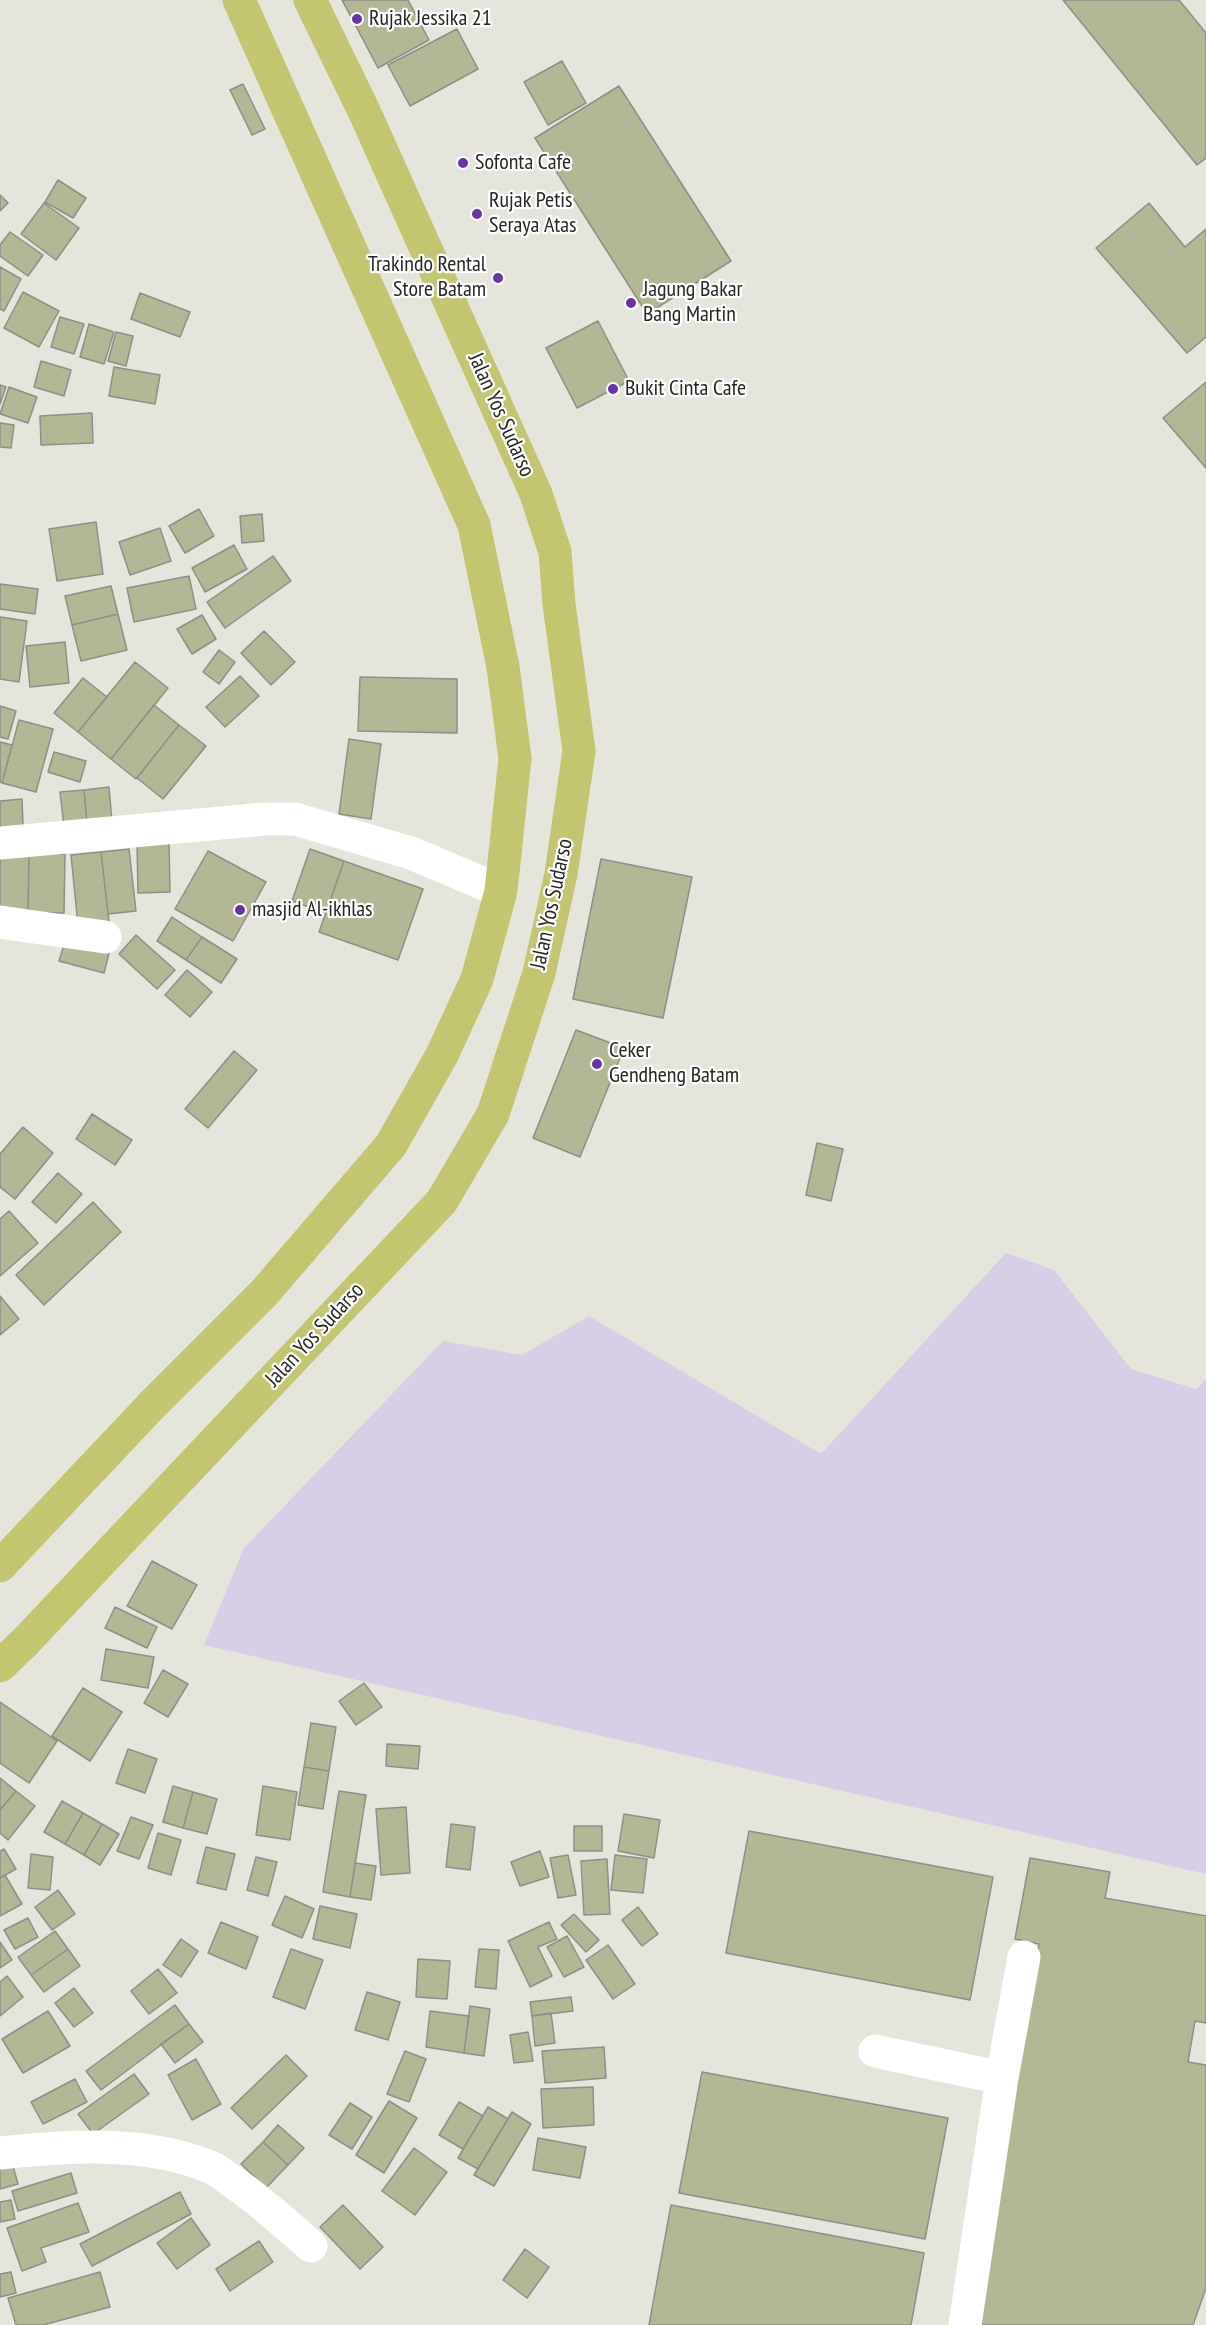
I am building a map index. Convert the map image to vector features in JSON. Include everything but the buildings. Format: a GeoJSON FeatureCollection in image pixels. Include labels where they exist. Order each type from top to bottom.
{"type":"FeatureCollection","features":[{"type":"Feature","properties":{"kind":"main road"},"geometry":{"type":"LineString","coordinates":[[0,1566],[151,1406],[264,1293],[391,1145],[442,1055],[477,979],[501,891],[515,758],[503,667],[474,525],[239,0]]}},
{"type":"Feature","properties":{"kind":"main road","name":"Jalan Yos Sudarso"},"geometry":{"type":"LineString","coordinates":[[0,1666],[442,1201],[493,1114],[539,972],[561,874],[579,751],[559,604],[555,552],[536,494],[364,111],[310,0]]}},
{"type":"Feature","properties":{"kind":"street"},"geometry":{"type":"LineString","coordinates":[[0,843],[265,819],[296,819],[411,852],[501,891]]}},
{"type":"Feature","properties":{"kind":"street"},"geometry":{"type":"LineString","coordinates":[[0,922],[105,937]]}},
{"type":"Feature","properties":{"kind":"street"},"geometry":{"type":"LineString","coordinates":[[965,2325],[1002,2078],[1024,1957]]}},
{"type":"Feature","properties":{"kind":"street"},"geometry":{"type":"LineString","coordinates":[[875,2051],[1002,2078]]}},
{"type":"Feature","properties":{"kind":"street"},"geometry":{"type":"LineString","coordinates":[[0,2153],[76,2147],[131,2149],[167,2154],[212,2167],[255,2197],[311,2246]]}},
{"type":"Feature","properties":{"kind":"shaded area"},"geometry":{"type":"Polygon","coordinates":[[[1006,1253],[1054,1270],[1131,1369],[1196,1389],[1206,1379],[1206,1874],[204,1645],[244,1548],[443,1341],[522,1355],[589,1316],[821,1454],[1006,1253]]]}},
{"type":"Feature","properties":{"kind":"place","name":"Rujak Jessika 21"},"geometry":{"type":"Point","coordinates":[357,19]}},
{"type":"Feature","properties":{"kind":"place","name":"Sofonta Cafe"},"geometry":{"type":"Point","coordinates":[463,163]}},
{"type":"Feature","properties":{"kind":"place","name":"Rujak Petis Seraya Atas"},"geometry":{"type":"Point","coordinates":[477,214]}},
{"type":"Feature","properties":{"kind":"place","name":"Trakindo Rental Store Batam"},"geometry":{"type":"Point","coordinates":[498,278]}},
{"type":"Feature","properties":{"kind":"place","name":"Jagung Bakar Bang Martin"},"geometry":{"type":"Point","coordinates":[631,303]}},
{"type":"Feature","properties":{"kind":"place","name":"Bukit Cinta Cafe"},"geometry":{"type":"Point","coordinates":[613,389]}},
{"type":"Feature","properties":{"kind":"place","name":"masjid Al-ikhlas"},"geometry":{"type":"Point","coordinates":[240,910]}},
{"type":"Feature","properties":{"kind":"place","name":"Ceker Gendheng Batam"},"geometry":{"type":"Point","coordinates":[597,1064]}}]}
